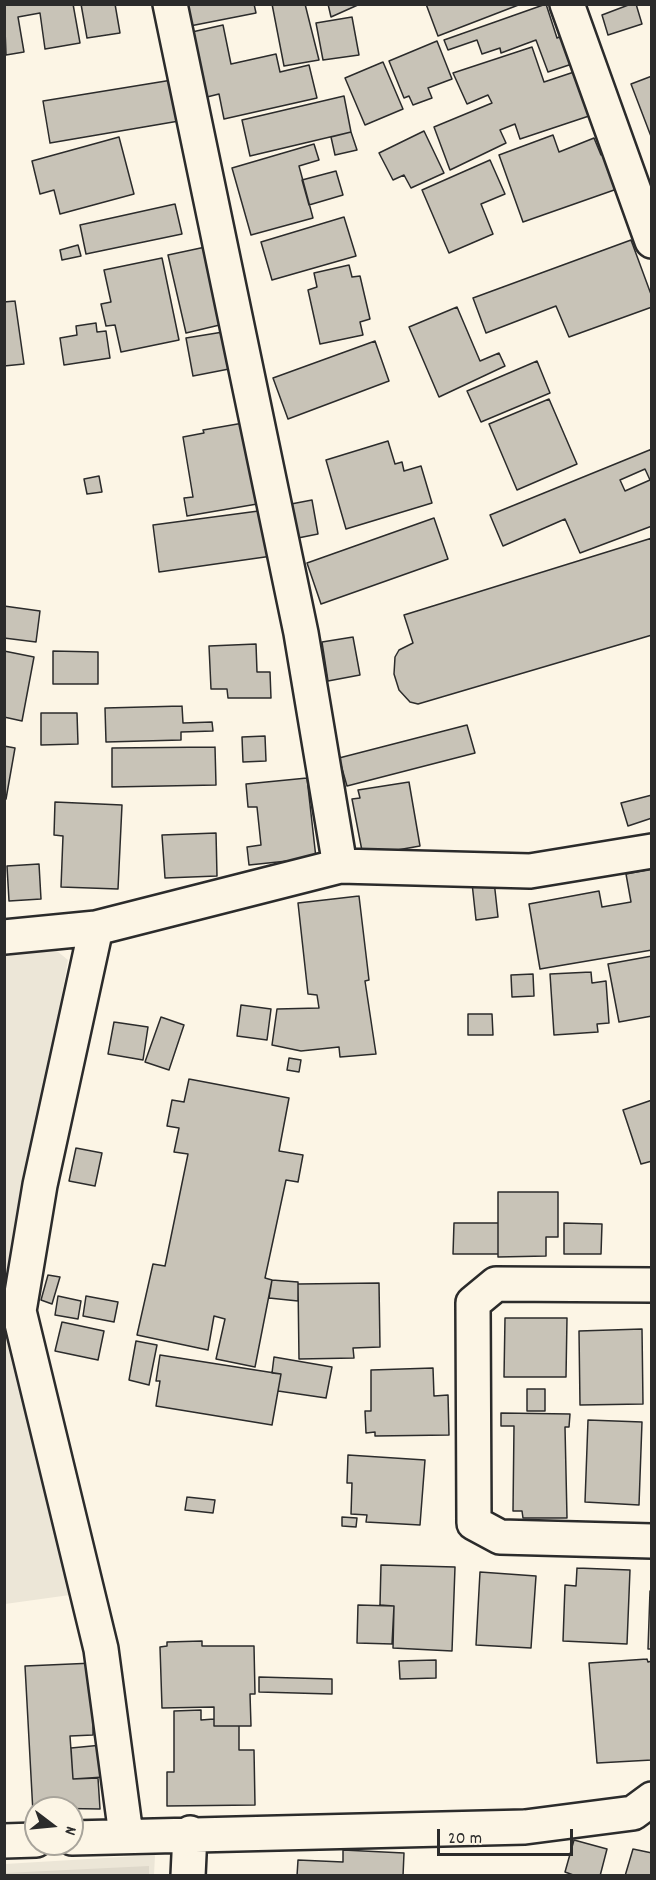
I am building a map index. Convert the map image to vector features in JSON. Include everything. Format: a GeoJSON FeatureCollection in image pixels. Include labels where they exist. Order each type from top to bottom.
{"type":"FeatureCollection","features":[{"type":"Feature","properties":{"kind":"street"},"geometry":{"type":"LineString","coordinates":[[170,4],[301,633],[340,866]]}},
{"type":"Feature","properties":{"kind":"street"},"geometry":{"type":"LineString","coordinates":[[567,4],[651,241]]}},
{"type":"Feature","properties":{"kind":"street"},"geometry":{"type":"LineString","coordinates":[[4,937],[96,928],[340,866],[530,871],[651,851]]}},
{"type":"Feature","properties":{"kind":"street"},"geometry":{"type":"LineString","coordinates":[[96,928],[40,1185],[19,1311],[102,1649],[126,1835]]}},
{"type":"Feature","properties":{"kind":"street"},"geometry":{"type":"LineString","coordinates":[[651,1285],[496,1284],[473,1303],[474,1523],[500,1537],[651,1541]]}},
{"type":"Feature","properties":{"kind":"street"},"geometry":{"type":"LineString","coordinates":[[84,1837],[190,1833],[525,1827],[633,1813],[651,1799]]}},
{"type":"Feature","properties":{"kind":"street"},"geometry":{"type":"LineString","coordinates":[[188,1875],[190,1833]]}},
{"type":"Feature","properties":{"kind":"street"},"geometry":{"type":"LineString","coordinates":[[4,1841],[24,1840]]}},
{"type":"Feature","properties":{"kind":"shaded area"},"geometry":{"type":"Polygon","coordinates":[[[47,943],[68,960],[18,1241],[77,1594],[5,1604],[4,953],[47,943]]]}},
{"type":"Feature","properties":{"kind":"shaded area"},"geometry":{"type":"Polygon","coordinates":[[[155,1855],[154,1875],[5,1876],[5,1864],[155,1855]]]}},
{"type":"Feature","properties":{"kind":"shaded area"},"geometry":{"type":"Polygon","coordinates":[[[149,1866],[149,1875],[5,1875],[5,1873],[149,1866]]]}},
{"type":"Feature","properties":{"kind":"building"},"geometry":{"type":"Polygon","coordinates":[[[4,4],[73,4],[80,43],[45,49],[40,13],[18,17],[24,52],[6,55],[4,4]]]}},
{"type":"Feature","properties":{"kind":"building"},"geometry":{"type":"Polygon","coordinates":[[[81,4],[115,4],[120,33],[87,38],[81,4]]]}},
{"type":"Feature","properties":{"kind":"building"},"geometry":{"type":"Polygon","coordinates":[[[185,4],[254,4],[256,13],[190,26],[185,4]]]}},
{"type":"Feature","properties":{"kind":"building"},"geometry":{"type":"Polygon","coordinates":[[[272,4],[305,4],[319,60],[284,66],[272,4]]]}},
{"type":"Feature","properties":{"kind":"building"},"geometry":{"type":"Polygon","coordinates":[[[328,4],[360,4],[331,17],[328,4]]]}},
{"type":"Feature","properties":{"kind":"building"},"geometry":{"type":"Polygon","coordinates":[[[426,4],[521,4],[438,36],[426,4]]]}},
{"type":"Feature","properties":{"kind":"building"},"geometry":{"type":"Polygon","coordinates":[[[546,4],[557,38],[562,36],[572,64],[548,72],[536,40],[501,53],[500,48],[482,54],[477,40],[448,50],[444,40],[546,4]]]}},
{"type":"Feature","properties":{"kind":"building"},"geometry":{"type":"Polygon","coordinates":[[[636,4],[642,24],[608,35],[602,15],[636,4]]]}},
{"type":"Feature","properties":{"kind":"building"},"geometry":{"type":"Polygon","coordinates":[[[352,17],[359,55],[323,60],[316,23],[352,17]]]}},
{"type":"Feature","properties":{"kind":"building"},"geometry":{"type":"Polygon","coordinates":[[[223,25],[231,64],[276,54],[280,72],[309,65],[317,98],[224,119],[219,94],[207,97],[192,32],[223,25]]]}},
{"type":"Feature","properties":{"kind":"building"},"geometry":{"type":"Polygon","coordinates":[[[437,41],[452,79],[428,88],[432,98],[413,105],[409,96],[404,98],[389,61],[437,41]]]}},
{"type":"Feature","properties":{"kind":"building"},"geometry":{"type":"Polygon","coordinates":[[[532,47],[544,82],[574,72],[589,116],[520,139],[515,124],[500,130],[506,143],[450,170],[434,127],[492,103],[488,95],[467,104],[453,73],[532,47]]]}},
{"type":"Feature","properties":{"kind":"building"},"geometry":{"type":"Polygon","coordinates":[[[383,62],[403,109],[365,125],[345,78],[383,62]]]}},
{"type":"Feature","properties":{"kind":"building"},"geometry":{"type":"Polygon","coordinates":[[[652,76],[652,139],[631,84],[652,76]]]}},
{"type":"Feature","properties":{"kind":"building"},"geometry":{"type":"Polygon","coordinates":[[[172,80],[179,121],[50,143],[43,101],[172,80]]]}},
{"type":"Feature","properties":{"kind":"building"},"geometry":{"type":"Polygon","coordinates":[[[344,96],[351,132],[250,156],[242,120],[344,96]]]}},
{"type":"Feature","properties":{"kind":"building"},"geometry":{"type":"Polygon","coordinates":[[[424,131],[444,173],[411,188],[404,175],[393,180],[379,153],[424,131]]]}},
{"type":"Feature","properties":{"kind":"building"},"geometry":{"type":"Polygon","coordinates":[[[351,132],[357,150],[335,155],[331,137],[351,132]]]}},
{"type":"Feature","properties":{"kind":"building"},"geometry":{"type":"Polygon","coordinates":[[[553,135],[559,152],[594,138],[601,155],[603,153],[617,189],[523,222],[499,155],[553,135]]]}},
{"type":"Feature","properties":{"kind":"building"},"geometry":{"type":"Polygon","coordinates":[[[119,137],[134,194],[60,214],[54,190],[40,194],[32,161],[119,137]]]}},
{"type":"Feature","properties":{"kind":"building"},"geometry":{"type":"Polygon","coordinates":[[[314,144],[319,160],[299,166],[313,218],[251,235],[232,168],[314,144]]]}},
{"type":"Feature","properties":{"kind":"building"},"geometry":{"type":"Polygon","coordinates":[[[490,160],[505,194],[481,204],[493,234],[449,253],[422,190],[490,160]]]}},
{"type":"Feature","properties":{"kind":"building"},"geometry":{"type":"Polygon","coordinates":[[[336,171],[343,195],[309,205],[302,180],[336,171]]]}},
{"type":"Feature","properties":{"kind":"building"},"geometry":{"type":"Polygon","coordinates":[[[175,204],[182,234],[86,254],[80,225],[175,204]]]}},
{"type":"Feature","properties":{"kind":"building"},"geometry":{"type":"Polygon","coordinates":[[[344,217],[356,256],[272,280],[261,242],[344,217]]]}},
{"type":"Feature","properties":{"kind":"building"},"geometry":{"type":"Polygon","coordinates":[[[631,240],[652,297],[652,307],[569,337],[556,306],[486,333],[473,298],[631,240]]]}},
{"type":"Feature","properties":{"kind":"building"},"geometry":{"type":"Polygon","coordinates":[[[78,245],[81,256],[62,260],[60,250],[78,245]]]}},
{"type":"Feature","properties":{"kind":"building"},"geometry":{"type":"Polygon","coordinates":[[[210,246],[228,323],[186,333],[168,255],[210,246]]]}},
{"type":"Feature","properties":{"kind":"building"},"geometry":{"type":"Polygon","coordinates":[[[162,258],[179,340],[121,352],[115,325],[106,326],[101,304],[111,302],[104,270],[162,258]]]}},
{"type":"Feature","properties":{"kind":"building"},"geometry":{"type":"Polygon","coordinates":[[[349,265],[352,277],[360,276],[370,319],[360,322],[363,335],[320,344],[308,290],[317,287],[314,273],[349,265]]]}},
{"type":"Feature","properties":{"kind":"building"},"geometry":{"type":"Polygon","coordinates":[[[15,301],[24,364],[4,366],[4,302],[15,301]]]}},
{"type":"Feature","properties":{"kind":"building"},"geometry":{"type":"Polygon","coordinates":[[[457,307],[480,361],[499,353],[505,366],[439,397],[409,327],[457,307]]]}},
{"type":"Feature","properties":{"kind":"building"},"geometry":{"type":"Polygon","coordinates":[[[96,323],[97,332],[106,331],[110,358],[64,365],[60,338],[77,335],[76,326],[96,323]]]}},
{"type":"Feature","properties":{"kind":"building"},"geometry":{"type":"Polygon","coordinates":[[[223,332],[229,369],[193,376],[186,338],[223,332]]]}},
{"type":"Feature","properties":{"kind":"building"},"geometry":{"type":"Polygon","coordinates":[[[375,341],[389,381],[288,419],[273,378],[375,341]]]}},
{"type":"Feature","properties":{"kind":"building"},"geometry":{"type":"Polygon","coordinates":[[[537,361],[550,393],[481,422],[467,391],[537,361]]]}},
{"type":"Feature","properties":{"kind":"building"},"geometry":{"type":"Polygon","coordinates":[[[549,399],[577,464],[517,490],[489,424],[549,399]]]}},
{"type":"Feature","properties":{"kind":"building"},"geometry":{"type":"Polygon","coordinates":[[[249,422],[263,503],[187,516],[184,498],[193,497],[183,437],[204,433],[203,430],[249,422]]]}},
{"type":"Feature","properties":{"kind":"building"},"geometry":{"type":"Polygon","coordinates":[[[388,441],[395,464],[402,462],[404,471],[421,466],[432,503],[346,529],[326,460],[388,441]]]}},
{"type":"Feature","properties":{"kind":"building"},"geometry":{"type":"Polygon","coordinates":[[[652,449],[652,526],[580,553],[565,519],[503,546],[490,515],[652,449]],[[645,469],[620,480],[625,491],[650,480],[645,469]]]}},
{"type":"Feature","properties":{"kind":"building"},"geometry":{"type":"Polygon","coordinates":[[[99,476],[102,492],[87,494],[84,479],[99,476]]]}},
{"type":"Feature","properties":{"kind":"building"},"geometry":{"type":"Polygon","coordinates":[[[312,500],[318,534],[298,538],[291,504],[312,500]]]}},
{"type":"Feature","properties":{"kind":"building"},"geometry":{"type":"Polygon","coordinates":[[[266,510],[272,556],[159,572],[153,525],[266,510]]]}},
{"type":"Feature","properties":{"kind":"building"},"geometry":{"type":"Polygon","coordinates":[[[434,518],[448,559],[321,604],[307,563],[434,518]]]}},
{"type":"Feature","properties":{"kind":"building"},"geometry":{"type":"Polygon","coordinates":[[[652,538],[652,635],[418,704],[410,702],[399,690],[394,674],[395,657],[399,650],[413,643],[404,615],[652,538]]]}},
{"type":"Feature","properties":{"kind":"building"},"geometry":{"type":"Polygon","coordinates":[[[4,606],[40,611],[36,642],[4,638],[4,606]]]}},
{"type":"Feature","properties":{"kind":"building"},"geometry":{"type":"Polygon","coordinates":[[[353,637],[360,675],[328,681],[322,642],[353,637]]]}},
{"type":"Feature","properties":{"kind":"building"},"geometry":{"type":"Polygon","coordinates":[[[256,644],[257,672],[270,672],[271,698],[228,698],[227,689],[211,689],[209,646],[256,644]]]}},
{"type":"Feature","properties":{"kind":"building"},"geometry":{"type":"Polygon","coordinates":[[[4,651],[34,657],[22,721],[4,717],[4,651]]]}},
{"type":"Feature","properties":{"kind":"building"},"geometry":{"type":"Polygon","coordinates":[[[53,651],[98,652],[98,684],[53,684],[53,651]]]}},
{"type":"Feature","properties":{"kind":"building"},"geometry":{"type":"Polygon","coordinates":[[[182,706],[183,723],[212,722],[213,731],[181,732],[181,740],[106,742],[105,708],[182,706]]]}},
{"type":"Feature","properties":{"kind":"building"},"geometry":{"type":"Polygon","coordinates":[[[41,713],[77,713],[78,744],[41,745],[41,713]]]}},
{"type":"Feature","properties":{"kind":"building"},"geometry":{"type":"Polygon","coordinates":[[[467,725],[475,753],[347,786],[339,758],[467,725]]]}},
{"type":"Feature","properties":{"kind":"building"},"geometry":{"type":"Polygon","coordinates":[[[265,736],[266,761],[243,762],[242,737],[265,736]]]}},
{"type":"Feature","properties":{"kind":"building"},"geometry":{"type":"Polygon","coordinates":[[[4,746],[15,748],[6,799],[4,799],[4,746]]]}},
{"type":"Feature","properties":{"kind":"building"},"geometry":{"type":"Polygon","coordinates":[[[215,747],[216,785],[112,787],[112,748],[215,747]]]}},
{"type":"Feature","properties":{"kind":"building"},"geometry":{"type":"Polygon","coordinates":[[[307,778],[316,858],[249,865],[247,847],[261,845],[257,807],[248,807],[246,784],[307,778]]]}},
{"type":"Feature","properties":{"kind":"building"},"geometry":{"type":"Polygon","coordinates":[[[409,782],[420,846],[363,856],[352,799],[360,798],[358,790],[409,782]]]}},
{"type":"Feature","properties":{"kind":"building"},"geometry":{"type":"Polygon","coordinates":[[[652,795],[652,818],[628,826],[621,803],[652,795]]]}},
{"type":"Feature","properties":{"kind":"building"},"geometry":{"type":"Polygon","coordinates":[[[55,802],[122,805],[118,889],[61,887],[63,836],[54,835],[55,802]]]}},
{"type":"Feature","properties":{"kind":"building"},"geometry":{"type":"Polygon","coordinates":[[[216,833],[217,876],[165,878],[162,835],[216,833]]]}},
{"type":"Feature","properties":{"kind":"building"},"geometry":{"type":"Polygon","coordinates":[[[39,864],[41,899],[9,901],[7,866],[39,864]]]}},
{"type":"Feature","properties":{"kind":"building"},"geometry":{"type":"Polygon","coordinates":[[[652,869],[652,950],[540,969],[529,904],[599,891],[602,907],[631,902],[626,874],[652,869]]]}},
{"type":"Feature","properties":{"kind":"building"},"geometry":{"type":"Polygon","coordinates":[[[494,881],[498,917],[476,920],[472,883],[494,881]]]}},
{"type":"Feature","properties":{"kind":"building"},"geometry":{"type":"Polygon","coordinates":[[[359,896],[369,980],[365,981],[376,1054],[340,1057],[339,1047],[301,1051],[272,1045],[277,1009],[319,1008],[317,995],[308,994],[298,903],[359,896]]]}},
{"type":"Feature","properties":{"kind":"building"},"geometry":{"type":"Polygon","coordinates":[[[652,956],[652,1016],[619,1022],[608,964],[652,956]]]}},
{"type":"Feature","properties":{"kind":"building"},"geometry":{"type":"Polygon","coordinates":[[[591,972],[592,983],[606,981],[609,1023],[597,1024],[598,1032],[554,1035],[550,974],[591,972]]]}},
{"type":"Feature","properties":{"kind":"building"},"geometry":{"type":"Polygon","coordinates":[[[533,974],[534,996],[512,997],[511,975],[533,974]]]}},
{"type":"Feature","properties":{"kind":"building"},"geometry":{"type":"Polygon","coordinates":[[[241,1005],[271,1009],[267,1040],[237,1036],[241,1005]]]}},
{"type":"Feature","properties":{"kind":"building"},"geometry":{"type":"Polygon","coordinates":[[[468,1014],[492,1014],[493,1035],[468,1035],[468,1014]]]}},
{"type":"Feature","properties":{"kind":"building"},"geometry":{"type":"Polygon","coordinates":[[[161,1017],[184,1025],[169,1070],[145,1062],[161,1017]]]}},
{"type":"Feature","properties":{"kind":"building"},"geometry":{"type":"Polygon","coordinates":[[[114,1022],[148,1027],[143,1060],[108,1054],[114,1022]]]}},
{"type":"Feature","properties":{"kind":"building"},"geometry":{"type":"Polygon","coordinates":[[[289,1058],[301,1060],[299,1072],[287,1070],[289,1058]]]}},
{"type":"Feature","properties":{"kind":"building"},"geometry":{"type":"Polygon","coordinates":[[[189,1079],[289,1098],[279,1151],[303,1155],[298,1182],[286,1180],[265,1278],[272,1280],[255,1367],[216,1359],[225,1319],[214,1316],[208,1350],[137,1335],[153,1264],[165,1266],[188,1154],[174,1152],[179,1128],[167,1126],[172,1100],[184,1102],[189,1079]]]}},
{"type":"Feature","properties":{"kind":"building"},"geometry":{"type":"Polygon","coordinates":[[[652,1100],[652,1161],[641,1164],[623,1110],[652,1100]]]}},
{"type":"Feature","properties":{"kind":"building"},"geometry":{"type":"Polygon","coordinates":[[[76,1148],[102,1153],[95,1186],[69,1181],[76,1148]]]}},
{"type":"Feature","properties":{"kind":"building"},"geometry":{"type":"Polygon","coordinates":[[[498,1192],[558,1192],[558,1237],[546,1237],[546,1256],[498,1257],[498,1192]]]}},
{"type":"Feature","properties":{"kind":"building"},"geometry":{"type":"Polygon","coordinates":[[[454,1223],[498,1223],[498,1254],[453,1254],[454,1223]]]}},
{"type":"Feature","properties":{"kind":"building"},"geometry":{"type":"Polygon","coordinates":[[[564,1223],[602,1224],[601,1254],[564,1254],[564,1223]]]}},
{"type":"Feature","properties":{"kind":"building"},"geometry":{"type":"Polygon","coordinates":[[[48,1275],[60,1277],[52,1304],[41,1300],[48,1275]]]}},
{"type":"Feature","properties":{"kind":"building"},"geometry":{"type":"Polygon","coordinates":[[[272,1280],[298,1282],[298,1301],[269,1298],[272,1280]]]}},
{"type":"Feature","properties":{"kind":"building"},"geometry":{"type":"Polygon","coordinates":[[[379,1283],[380,1347],[353,1348],[354,1358],[299,1359],[298,1284],[379,1283]]]}},
{"type":"Feature","properties":{"kind":"building"},"geometry":{"type":"Polygon","coordinates":[[[58,1296],[81,1301],[78,1319],[55,1315],[58,1296]]]}},
{"type":"Feature","properties":{"kind":"building"},"geometry":{"type":"Polygon","coordinates":[[[86,1296],[118,1302],[114,1322],[83,1316],[86,1296]]]}},
{"type":"Feature","properties":{"kind":"building"},"geometry":{"type":"Polygon","coordinates":[[[505,1318],[567,1318],[566,1377],[504,1377],[505,1318]]]}},
{"type":"Feature","properties":{"kind":"building"},"geometry":{"type":"Polygon","coordinates":[[[62,1322],[104,1331],[98,1360],[55,1351],[62,1322]]]}},
{"type":"Feature","properties":{"kind":"building"},"geometry":{"type":"Polygon","coordinates":[[[642,1329],[643,1404],[580,1405],[579,1331],[642,1329]]]}},
{"type":"Feature","properties":{"kind":"building"},"geometry":{"type":"Polygon","coordinates":[[[136,1341],[157,1345],[149,1385],[129,1380],[136,1341]]]}},
{"type":"Feature","properties":{"kind":"building"},"geometry":{"type":"Polygon","coordinates":[[[160,1355],[281,1374],[272,1425],[156,1406],[160,1381],[156,1381],[160,1355]]]}},
{"type":"Feature","properties":{"kind":"building"},"geometry":{"type":"Polygon","coordinates":[[[274,1357],[332,1367],[326,1398],[278,1391],[281,1374],[272,1373],[274,1357]]]}},
{"type":"Feature","properties":{"kind":"building"},"geometry":{"type":"Polygon","coordinates":[[[433,1368],[434,1396],[448,1395],[449,1435],[375,1436],[375,1432],[366,1433],[365,1411],[371,1411],[371,1370],[433,1368]]]}},
{"type":"Feature","properties":{"kind":"building"},"geometry":{"type":"Polygon","coordinates":[[[527,1389],[545,1389],[545,1411],[527,1411],[527,1389]]]}},
{"type":"Feature","properties":{"kind":"building"},"geometry":{"type":"Polygon","coordinates":[[[501,1413],[570,1414],[569,1427],[565,1427],[567,1518],[523,1518],[522,1511],[513,1511],[514,1426],[501,1426],[501,1413]]]}},
{"type":"Feature","properties":{"kind":"building"},"geometry":{"type":"Polygon","coordinates":[[[588,1420],[642,1422],[639,1505],[585,1502],[588,1420]]]}},
{"type":"Feature","properties":{"kind":"building"},"geometry":{"type":"Polygon","coordinates":[[[348,1455],[425,1460],[420,1525],[366,1522],[367,1515],[351,1514],[352,1483],[347,1483],[348,1455]]]}},
{"type":"Feature","properties":{"kind":"building"},"geometry":{"type":"Polygon","coordinates":[[[187,1497],[215,1500],[213,1513],[185,1510],[187,1497]]]}},
{"type":"Feature","properties":{"kind":"building"},"geometry":{"type":"Polygon","coordinates":[[[342,1517],[357,1518],[356,1527],[342,1526],[342,1517]]]}},
{"type":"Feature","properties":{"kind":"building"},"geometry":{"type":"Polygon","coordinates":[[[381,1565],[455,1567],[452,1651],[393,1648],[394,1606],[380,1605],[381,1565]]]}},
{"type":"Feature","properties":{"kind":"building"},"geometry":{"type":"Polygon","coordinates":[[[577,1568],[630,1570],[627,1644],[563,1641],[565,1585],[576,1586],[577,1568]]]}},
{"type":"Feature","properties":{"kind":"building"},"geometry":{"type":"Polygon","coordinates":[[[480,1572],[536,1576],[531,1648],[476,1645],[480,1572]]]}},
{"type":"Feature","properties":{"kind":"building"},"geometry":{"type":"Polygon","coordinates":[[[650,1591],[652,1591],[652,1649],[648,1649],[650,1591]]]}},
{"type":"Feature","properties":{"kind":"building"},"geometry":{"type":"Polygon","coordinates":[[[358,1605],[394,1606],[392,1644],[357,1643],[358,1605]]]}},
{"type":"Feature","properties":{"kind":"building"},"geometry":{"type":"Polygon","coordinates":[[[202,1641],[202,1646],[254,1646],[255,1694],[250,1694],[251,1726],[214,1726],[214,1707],[162,1708],[160,1647],[167,1646],[167,1642],[202,1641]]]}},
{"type":"Feature","properties":{"kind":"building"},"geometry":{"type":"Polygon","coordinates":[[[647,1659],[648,1662],[652,1661],[652,1760],[597,1763],[589,1663],[647,1659]]]}},
{"type":"Feature","properties":{"kind":"building"},"geometry":{"type":"Polygon","coordinates":[[[436,1660],[436,1678],[400,1679],[399,1661],[436,1660]]]}},
{"type":"Feature","properties":{"kind":"building"},"geometry":{"type":"Polygon","coordinates":[[[94,1663],[93,1735],[70,1736],[73,1779],[98,1778],[100,1809],[84,1809],[84,1796],[32,1796],[25,1666],[94,1663]]]}},
{"type":"Feature","properties":{"kind":"building"},"geometry":{"type":"Polygon","coordinates":[[[259,1677],[332,1679],[332,1694],[259,1692],[259,1677]]]}},
{"type":"Feature","properties":{"kind":"building"},"geometry":{"type":"Polygon","coordinates":[[[201,1710],[201,1720],[214,1719],[214,1726],[239,1726],[239,1750],[254,1750],[255,1805],[167,1806],[167,1772],[174,1772],[174,1711],[201,1710]]]}},
{"type":"Feature","properties":{"kind":"building"},"geometry":{"type":"Polygon","coordinates":[[[102,1745],[104,1777],[73,1779],[71,1748],[102,1745]]]}},
{"type":"Feature","properties":{"kind":"building"},"geometry":{"type":"Polygon","coordinates":[[[574,1840],[607,1849],[600,1876],[576,1876],[565,1872],[574,1840]]]}},
{"type":"Feature","properties":{"kind":"building"},"geometry":{"type":"Polygon","coordinates":[[[633,1849],[652,1853],[652,1876],[625,1876],[633,1849]]]}},
{"type":"Feature","properties":{"kind":"building"},"geometry":{"type":"Polygon","coordinates":[[[343,1850],[404,1853],[403,1876],[297,1876],[298,1860],[343,1862],[343,1850]]]}}]}
